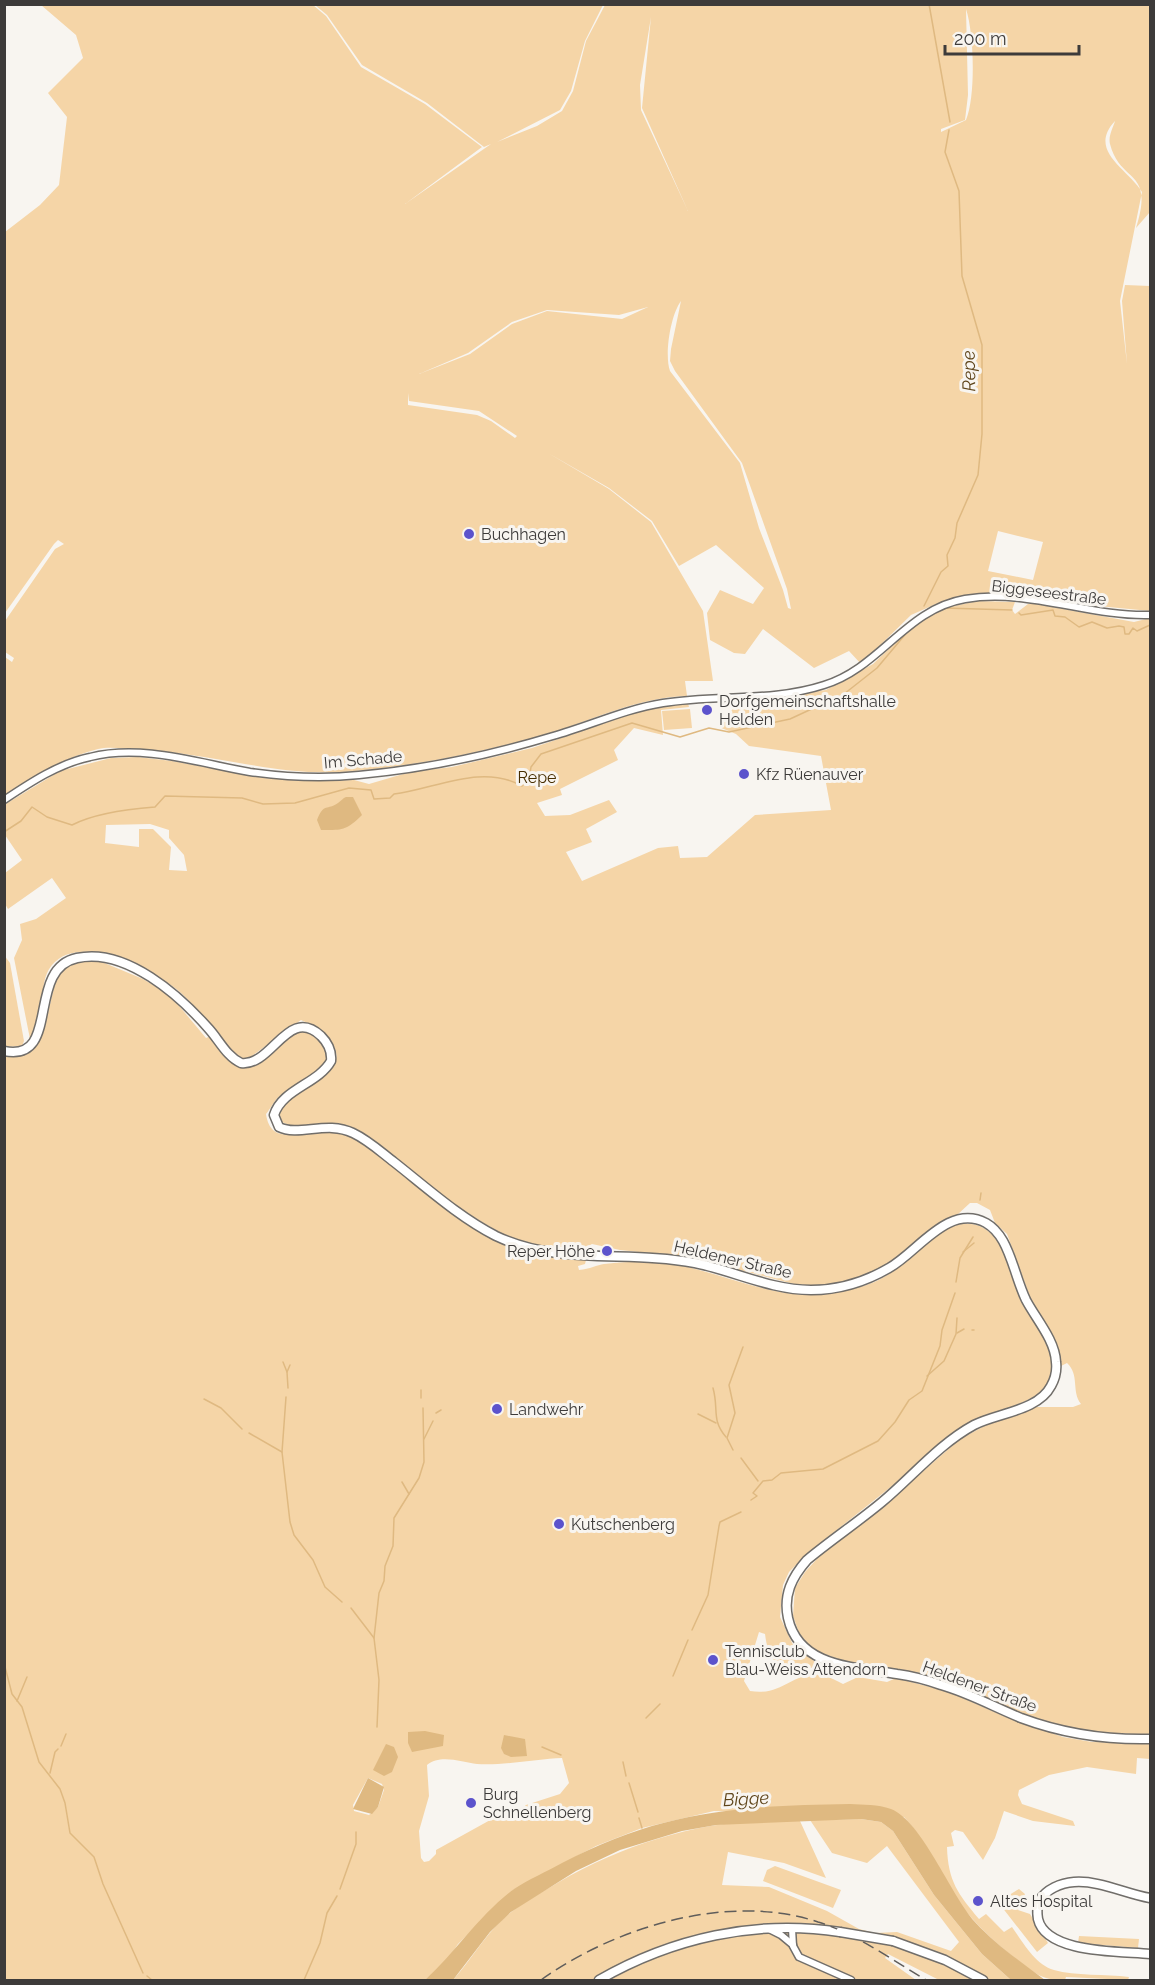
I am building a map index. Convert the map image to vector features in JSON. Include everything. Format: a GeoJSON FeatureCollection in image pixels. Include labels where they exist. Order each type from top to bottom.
{"type":"FeatureCollection","features":[{"type":"Feature","properties":{"kind":"main road","name":"Heldener Straße"},"geometry":{"type":"LineString","coordinates":[[4,1051],[19,1051],[34,1042],[41,1022],[49,981],[56,969],[77,958],[100,957],[137,970],[171,990],[202,1021],[232,1057],[241,1063],[257,1060],[293,1029],[303,1027],[314,1031],[330,1049],[331,1061],[322,1072],[279,1104],[274,1115],[279,1127],[290,1130],[323,1126],[352,1132],[469,1221],[496,1236],[540,1252],[657,1258],[696,1263],[794,1289],[824,1289],[852,1285],[877,1275],[904,1259],[936,1230],[950,1222],[968,1219],[986,1223],[999,1234],[1004,1243],[1025,1298],[1051,1344],[1056,1360],[1051,1387],[1035,1401],[990,1417],[964,1431],[883,1501],[807,1560],[788,1588],[789,1624],[797,1640],[807,1650],[829,1662],[930,1681],[967,1694],[1018,1717],[1064,1731],[1098,1738],[1150,1739]]}},
{"type":"Feature","properties":{"kind":"main road"},"geometry":{"type":"LineString","coordinates":[[1150,1898],[1096,1884],[1075,1882],[1054,1887],[1046,1893],[1037,1910],[1040,1925],[1059,1942],[1073,1946],[1150,1954]]}},
{"type":"Feature","properties":{"kind":"main road"},"geometry":{"type":"LineString","coordinates":[[598,1980],[634,1961],[682,1943],[730,1932],[806,1929],[893,1941],[945,1960],[983,1980]]}},
{"type":"Feature","properties":{"kind":"street","name":"Biggeseestraße"},"geometry":{"type":"LineString","coordinates":[[729,698],[789,693],[834,682],[867,664],[913,620],[947,603],[980,597],[1019,599],[1118,615],[1150,615]]}},
{"type":"Feature","properties":{"kind":"street","name":"Im Schade"},"geometry":{"type":"LineString","coordinates":[[4,800],[57,768],[101,755],[126,753],[166,756],[278,775],[359,775],[481,755],[663,702],[729,698]]}},
{"type":"Feature","properties":{"kind":"street"},"geometry":{"type":"LineString","coordinates":[[769,1929],[781,1935],[793,1946]]}},
{"type":"Feature","properties":{"kind":"street"},"geometry":{"type":"LineString","coordinates":[[792,1929],[795,1953],[803,1960],[851,1980]]}},
{"type":"Feature","properties":{"kind":"green space"},"geometry":{"type":"Polygon","coordinates":[[[41,5],[313,5],[326,16],[361,67],[425,104],[482,147],[405,204],[491,144],[484,147],[427,103],[362,65],[327,15],[315,5],[603,5],[585,41],[571,91],[560,110],[497,142],[537,126],[562,111],[573,91],[586,41],[605,5],[1150,5],[1150,212],[1136,228],[1141,209],[1141,195],[1120,301],[1127,364],[1122,301],[1125,285],[1150,286],[1150,611],[976,594],[936,604],[911,615],[861,664],[849,651],[814,668],[763,629],[745,654],[734,653],[710,640],[707,613],[720,590],[753,604],[764,588],[716,545],[679,566],[652,521],[609,488],[548,453],[609,489],[651,522],[703,611],[713,681],[685,681],[687,696],[651,700],[523,741],[428,761],[355,771],[300,771],[193,755],[103,748],[61,762],[5,795],[5,657],[12,662],[14,658],[5,652],[5,621],[55,549],[64,544],[58,540],[54,544],[5,613],[5,232],[40,205],[59,185],[67,117],[48,93],[83,58],[76,35],[41,5]],[[966,9],[968,95],[965,120],[941,129],[941,132],[966,120],[969,109],[973,64],[971,33],[966,9]],[[651,17],[640,85],[641,110],[688,211],[642,108],[651,17]],[[1115,121],[1105,142],[1108,151],[1140,189],[1134,178],[1115,157],[1110,144],[1110,135],[1115,121]],[[681,301],[674,315],[668,345],[670,371],[740,463],[759,528],[788,608],[791,609],[787,589],[742,463],[670,361],[681,301]],[[648,307],[619,315],[547,310],[512,322],[468,353],[419,374],[470,354],[512,324],[547,311],[622,319],[648,307]],[[408,393],[408,405],[477,415],[491,421],[515,438],[517,436],[479,411],[409,401],[408,393]],[[998,531],[988,571],[1033,580],[1043,542],[998,531]]]}},
{"type":"Feature","properties":{"kind":"green space"},"geometry":{"type":"Polygon","coordinates":[[[977,601],[1015,602],[1012,610],[1015,614],[1028,604],[1036,604],[1134,622],[1150,618],[1150,1735],[1077,1731],[1043,1722],[920,1673],[844,1661],[819,1652],[808,1644],[799,1633],[793,1616],[795,1588],[805,1572],[826,1549],[889,1501],[960,1439],[992,1422],[1036,1407],[1073,1407],[1081,1404],[1076,1394],[1075,1378],[1071,1368],[1067,1363],[1061,1366],[1053,1337],[1030,1297],[1007,1234],[995,1223],[990,1210],[977,1203],[970,1203],[957,1215],[926,1233],[897,1259],[874,1272],[848,1281],[817,1286],[794,1284],[694,1258],[620,1250],[592,1244],[565,1252],[535,1247],[502,1233],[468,1213],[353,1128],[338,1123],[292,1126],[279,1121],[278,1113],[282,1105],[329,1071],[335,1063],[335,1048],[330,1041],[324,1034],[301,1020],[248,1059],[239,1058],[189,1001],[169,984],[118,958],[99,953],[81,952],[65,956],[52,965],[48,971],[39,1023],[30,1039],[14,958],[22,940],[20,924],[36,919],[66,898],[52,878],[8,909],[5,904],[5,873],[22,860],[5,835],[4,805],[60,771],[111,758],[138,757],[264,778],[306,781],[354,780],[369,784],[410,772],[452,767],[532,748],[640,711],[688,703],[689,707],[661,710],[663,735],[634,728],[614,750],[618,760],[560,789],[562,795],[537,803],[545,816],[570,815],[609,800],[617,812],[586,829],[592,842],[566,852],[582,881],[658,848],[678,846],[680,858],[707,857],[755,815],[831,810],[821,756],[749,746],[736,734],[719,727],[738,702],[826,690],[873,664],[918,621],[940,609],[977,601]],[[150,824],[106,825],[105,843],[139,847],[139,829],[153,829],[171,847],[169,870],[187,871],[184,855],[169,838],[169,830],[150,824]]]}},
{"type":"Feature","properties":{"kind":"green space"},"geometry":{"type":"Polygon","coordinates":[[[690,709],[692,728],[664,730],[662,711],[690,709]]]}},
{"type":"Feature","properties":{"kind":"green space"},"geometry":{"type":"Polygon","coordinates":[[[4,955],[10,963],[24,1041],[22,1046],[5,1047],[4,955]]]}},
{"type":"Feature","properties":{"kind":"green space"},"geometry":{"type":"Polygon","coordinates":[[[95,959],[143,979],[170,995],[206,1038],[211,1036],[235,1065],[252,1067],[291,1035],[300,1031],[309,1032],[319,1039],[328,1054],[325,1062],[315,1074],[287,1090],[275,1101],[266,1114],[274,1130],[280,1134],[295,1134],[328,1130],[352,1136],[435,1201],[479,1230],[502,1243],[534,1254],[586,1260],[585,1264],[578,1266],[579,1270],[604,1264],[659,1262],[687,1267],[770,1290],[812,1295],[832,1293],[878,1280],[947,1228],[971,1224],[984,1228],[991,1234],[1003,1250],[1021,1299],[1050,1352],[1052,1366],[1048,1383],[1040,1392],[1023,1402],[971,1423],[808,1553],[789,1572],[783,1585],[780,1617],[794,1647],[824,1668],[792,1667],[777,1663],[772,1657],[765,1634],[759,1632],[744,1681],[750,1691],[764,1692],[804,1676],[827,1677],[843,1684],[858,1677],[887,1682],[896,1678],[949,1692],[1006,1717],[1063,1737],[1092,1742],[1150,1743],[1150,1759],[1137,1758],[1136,1774],[1087,1767],[1049,1775],[1019,1790],[1018,1795],[1022,1804],[1073,1821],[1075,1826],[1033,1821],[1004,1811],[995,1838],[983,1860],[963,1832],[955,1830],[951,1833],[954,1846],[947,1847],[952,1878],[965,1902],[979,1919],[986,1914],[1004,1932],[1012,1927],[1030,1952],[1041,1963],[1054,1970],[1129,1977],[1128,1980],[1066,1977],[1065,1980],[1056,1980],[1038,1975],[1028,1968],[988,1935],[963,1908],[923,1842],[904,1817],[714,1811],[642,1828],[596,1846],[513,1890],[458,1944],[446,1962],[425,1980],[5,1980],[4,1056],[28,1051],[41,1034],[56,977],[60,970],[74,962],[95,959]],[[562,1758],[487,1764],[445,1759],[427,1765],[429,1796],[419,1831],[421,1858],[424,1862],[429,1861],[436,1854],[436,1850],[492,1819],[518,1812],[526,1805],[560,1794],[569,1783],[562,1758]],[[368,1778],[353,1805],[354,1811],[369,1815],[378,1807],[384,1790],[382,1784],[368,1778]]]}},
{"type":"Feature","properties":{"kind":"green space"},"geometry":{"type":"Polygon","coordinates":[[[861,1819],[881,1822],[893,1831],[934,1895],[982,1954],[1011,1980],[939,1980],[888,1954],[885,1958],[916,1980],[453,1980],[489,1934],[509,1914],[522,1904],[587,1867],[645,1843],[675,1834],[706,1827],[768,1820],[800,1821],[826,1878],[784,1863],[728,1852],[722,1885],[769,1887],[827,1911],[859,1929],[875,1933],[897,1932],[951,1951],[959,1942],[887,1846],[867,1863],[832,1853],[810,1820],[861,1819]]]}},
{"type":"Feature","properties":{"kind":"green space"},"geometry":{"type":"Polygon","coordinates":[[[775,1866],[841,1890],[833,1908],[763,1881],[767,1870],[775,1866]]]}},
{"type":"Feature","properties":{"kind":"green space"},"geometry":{"type":"Polygon","coordinates":[[[1019,1889],[1025,1894],[1018,1910],[1030,1914],[1048,1943],[1037,1952],[998,1902],[1019,1889]]]}},
{"type":"Feature","properties":{"kind":"green space"},"geometry":{"type":"Polygon","coordinates":[[[1079,1936],[1139,1939],[1138,1948],[1078,1943],[1079,1936]]]}},
{"type":"Feature","properties":{"kind":"shaded area"},"geometry":{"type":"Polygon","coordinates":[[[346,797],[353,797],[362,815],[343,828],[321,830],[317,820],[322,811],[346,797]]]}},
{"type":"Feature","properties":{"kind":"shaded area"},"geometry":{"type":"Polygon","coordinates":[[[425,1731],[444,1735],[443,1746],[412,1752],[408,1743],[408,1732],[425,1731]]]}},
{"type":"Feature","properties":{"kind":"shaded area"},"geometry":{"type":"Polygon","coordinates":[[[504,1735],[525,1739],[527,1756],[511,1757],[504,1754],[501,1748],[504,1735]]]}},
{"type":"Feature","properties":{"kind":"shaded area"},"geometry":{"type":"Polygon","coordinates":[[[386,1744],[394,1747],[398,1757],[392,1772],[384,1776],[373,1770],[386,1744]]]}},
{"type":"Feature","properties":{"kind":"shaded area"},"geometry":{"type":"Polygon","coordinates":[[[368,1778],[384,1787],[378,1807],[372,1814],[353,1809],[368,1778]]]}},
{"type":"Feature","properties":{"kind":"shaded area"},"geometry":{"type":"Polygon","coordinates":[[[850,1804],[886,1807],[902,1816],[925,1843],[965,1910],[975,1922],[1045,1980],[1011,1980],[982,1954],[934,1895],[893,1831],[881,1822],[861,1819],[716,1825],[682,1831],[620,1850],[576,1871],[511,1912],[490,1932],[453,1980],[425,1980],[501,1899],[526,1882],[599,1845],[634,1832],[702,1814],[772,1807],[850,1804]]]}},
{"type":"Feature","properties":{"kind":"waterway","name":"Repe"},"geometry":{"type":"LineString","coordinates":[[929,4],[950,122]]}},
{"type":"Feature","properties":{"kind":"waterway","name":"Repe"},"geometry":{"type":"LineString","coordinates":[[924,606],[941,572],[948,566],[947,555],[955,538],[957,523],[978,475],[982,434],[982,345],[962,276],[959,191],[945,152],[949,130]]}},
{"type":"Feature","properties":{"kind":"waterway"},"geometry":{"type":"LineString","coordinates":[[944,608],[1012,610]]}},
{"type":"Feature","properties":{"kind":"waterway"},"geometry":{"type":"LineString","coordinates":[[1019,613],[1021,615],[1053,610],[1055,616],[1065,617],[1079,627],[1092,622],[1107,628],[1119,626],[1124,627],[1125,634],[1129,634],[1133,628],[1137,631],[1150,625]]}},
{"type":"Feature","properties":{"kind":"waterway","name":"Repe"},"geometry":{"type":"LineString","coordinates":[[4,832],[21,821],[32,807],[47,817],[72,825],[123,810],[155,807],[165,796],[242,798],[263,804],[295,803],[349,788],[371,790],[374,799],[390,798],[394,794],[475,777],[507,780],[522,786],[529,779],[531,767],[541,754],[632,723],[680,737],[709,728],[729,732],[790,719],[844,694],[877,668],[909,630]]}},
{"type":"Feature","properties":{"kind":"waterway"},"geometry":{"type":"LineString","coordinates":[[980,1200],[981,1193]]}},
{"type":"Feature","properties":{"kind":"waterway"},"geometry":{"type":"LineString","coordinates":[[956,1282],[960,1258],[973,1237]]}},
{"type":"Feature","properties":{"kind":"waterway"},"geometry":{"type":"LineString","coordinates":[[963,1252],[974,1243]]}},
{"type":"Feature","properties":{"kind":"waterway"},"geometry":{"type":"LineString","coordinates":[[751,1500],[757,1496],[753,1493],[763,1481],[772,1480],[781,1473],[823,1469],[878,1441],[895,1422],[909,1400],[922,1391],[940,1346],[942,1330],[955,1293]]}},
{"type":"Feature","properties":{"kind":"waterway"},"geometry":{"type":"LineString","coordinates":[[927,1376],[944,1361],[956,1334],[957,1318]]}},
{"type":"Feature","properties":{"kind":"waterway"},"geometry":{"type":"LineString","coordinates":[[957,1333],[964,1329]]}},
{"type":"Feature","properties":{"kind":"waterway"},"geometry":{"type":"LineString","coordinates":[[733,1450],[727,1438],[735,1413],[729,1385],[743,1347]]}},
{"type":"Feature","properties":{"kind":"waterway"},"geometry":{"type":"LineString","coordinates":[[283,1362],[287,1372]]}},
{"type":"Feature","properties":{"kind":"waterway"},"geometry":{"type":"LineString","coordinates":[[288,1388],[287,1372],[290,1365]]}},
{"type":"Feature","properties":{"kind":"waterway"},"geometry":{"type":"LineString","coordinates":[[713,1388],[718,1425],[726,1437]]}},
{"type":"Feature","properties":{"kind":"waterway"},"geometry":{"type":"LineString","coordinates":[[421,1390],[421,1398]]}},
{"type":"Feature","properties":{"kind":"waterway"},"geometry":{"type":"LineString","coordinates":[[282,1452],[286,1397]]}},
{"type":"Feature","properties":{"kind":"waterway"},"geometry":{"type":"LineString","coordinates":[[204,1399],[221,1408],[242,1429]]}},
{"type":"Feature","properties":{"kind":"waterway"},"geometry":{"type":"LineString","coordinates":[[377,1727],[379,1680],[374,1638],[379,1593],[384,1581],[385,1566],[393,1546],[394,1518],[419,1478],[424,1462],[423,1408]]}},
{"type":"Feature","properties":{"kind":"waterway"},"geometry":{"type":"LineString","coordinates":[[436,1413],[441,1410]]}},
{"type":"Feature","properties":{"kind":"waterway"},"geometry":{"type":"LineString","coordinates":[[698,1414],[716,1423]]}},
{"type":"Feature","properties":{"kind":"waterway"},"geometry":{"type":"LineString","coordinates":[[424,1439],[433,1421]]}},
{"type":"Feature","properties":{"kind":"waterway"},"geometry":{"type":"LineString","coordinates":[[249,1433],[282,1452],[290,1522],[294,1535],[313,1560],[325,1587],[342,1602]]}},
{"type":"Feature","properties":{"kind":"waterway"},"geometry":{"type":"LineString","coordinates":[[741,1458],[758,1481]]}},
{"type":"Feature","properties":{"kind":"waterway"},"geometry":{"type":"LineString","coordinates":[[402,1482],[409,1494]]}},
{"type":"Feature","properties":{"kind":"waterway"},"geometry":{"type":"LineString","coordinates":[[692,1630],[708,1595],[720,1522],[741,1512]]}},
{"type":"Feature","properties":{"kind":"waterway"},"geometry":{"type":"LineString","coordinates":[[351,1608],[374,1638]]}},
{"type":"Feature","properties":{"kind":"waterway"},"geometry":{"type":"LineString","coordinates":[[673,1676],[688,1640]]}},
{"type":"Feature","properties":{"kind":"waterway"},"geometry":{"type":"LineString","coordinates":[[4,1663],[12,1694],[22,1707],[39,1762],[60,1789],[70,1833],[94,1857],[103,1884],[143,1973]]}},
{"type":"Feature","properties":{"kind":"waterway"},"geometry":{"type":"LineString","coordinates":[[17,1701],[27,1677]]}},
{"type":"Feature","properties":{"kind":"waterway"},"geometry":{"type":"LineString","coordinates":[[646,1718],[660,1704]]}},
{"type":"Feature","properties":{"kind":"waterway"},"geometry":{"type":"LineString","coordinates":[[61,1746],[66,1734]]}},
{"type":"Feature","properties":{"kind":"waterway"},"geometry":{"type":"LineString","coordinates":[[542,1747],[561,1755]]}},
{"type":"Feature","properties":{"kind":"waterway"},"geometry":{"type":"LineString","coordinates":[[50,1773],[55,1752],[58,1749]]}},
{"type":"Feature","properties":{"kind":"waterway"},"geometry":{"type":"LineString","coordinates":[[623,1762],[626,1776]]}},
{"type":"Feature","properties":{"kind":"waterway"},"geometry":{"type":"LineString","coordinates":[[629,1783],[638,1812]]}},
{"type":"Feature","properties":{"kind":"waterway"},"geometry":{"type":"LineString","coordinates":[[639,1818],[642,1828]]}},
{"type":"Feature","properties":{"kind":"waterway"},"geometry":{"type":"LineString","coordinates":[[340,1889],[356,1844],[356,1832]]}},
{"type":"Feature","properties":{"kind":"waterway"},"geometry":{"type":"LineString","coordinates":[[304,1980],[320,1943],[327,1913],[337,1896]]}},
{"type":"Feature","properties":{"kind":"waterway"},"geometry":{"type":"LineString","coordinates":[[147,1976],[152,1980]]}},
{"type":"Feature","properties":{"kind":"railway"},"geometry":{"type":"LineString","coordinates":[[541,1980],[570,1961],[638,1930],[711,1913],[748,1911],[784,1914],[832,1927],[860,1940],[926,1980]]}},
{"type":"Feature","properties":{"kind":"place","name":"Buchhagen"},"geometry":{"type":"Point","coordinates":[469,534]}},
{"type":"Feature","properties":{"kind":"place","name":"Dorfgemeinschaftshalle Helden"},"geometry":{"type":"Point","coordinates":[707,710]}},
{"type":"Feature","properties":{"kind":"place","name":"Kfz Rüenauver"},"geometry":{"type":"Point","coordinates":[744,774]}},
{"type":"Feature","properties":{"kind":"place","name":"Reper Höhe"},"geometry":{"type":"Point","coordinates":[607,1251]}},
{"type":"Feature","properties":{"kind":"place","name":"Landwehr"},"geometry":{"type":"Point","coordinates":[497,1409]}},
{"type":"Feature","properties":{"kind":"place","name":"Kutschenberg"},"geometry":{"type":"Point","coordinates":[559,1524]}},
{"type":"Feature","properties":{"kind":"place","name":"Tennisclub Blau-Weiss Attendorn"},"geometry":{"type":"Point","coordinates":[713,1660]}},
{"type":"Feature","properties":{"kind":"place","name":"Burg Schnellenberg"},"geometry":{"type":"Point","coordinates":[471,1803]}},
{"type":"Feature","properties":{"kind":"place","name":"Altes Hospital"},"geometry":{"type":"Point","coordinates":[978,1901]}},
{"type":"Feature","properties":{"kind":"water label","name":"Bigge"},"geometry":{"type":"Point","coordinates":[746,1799]}}]}
